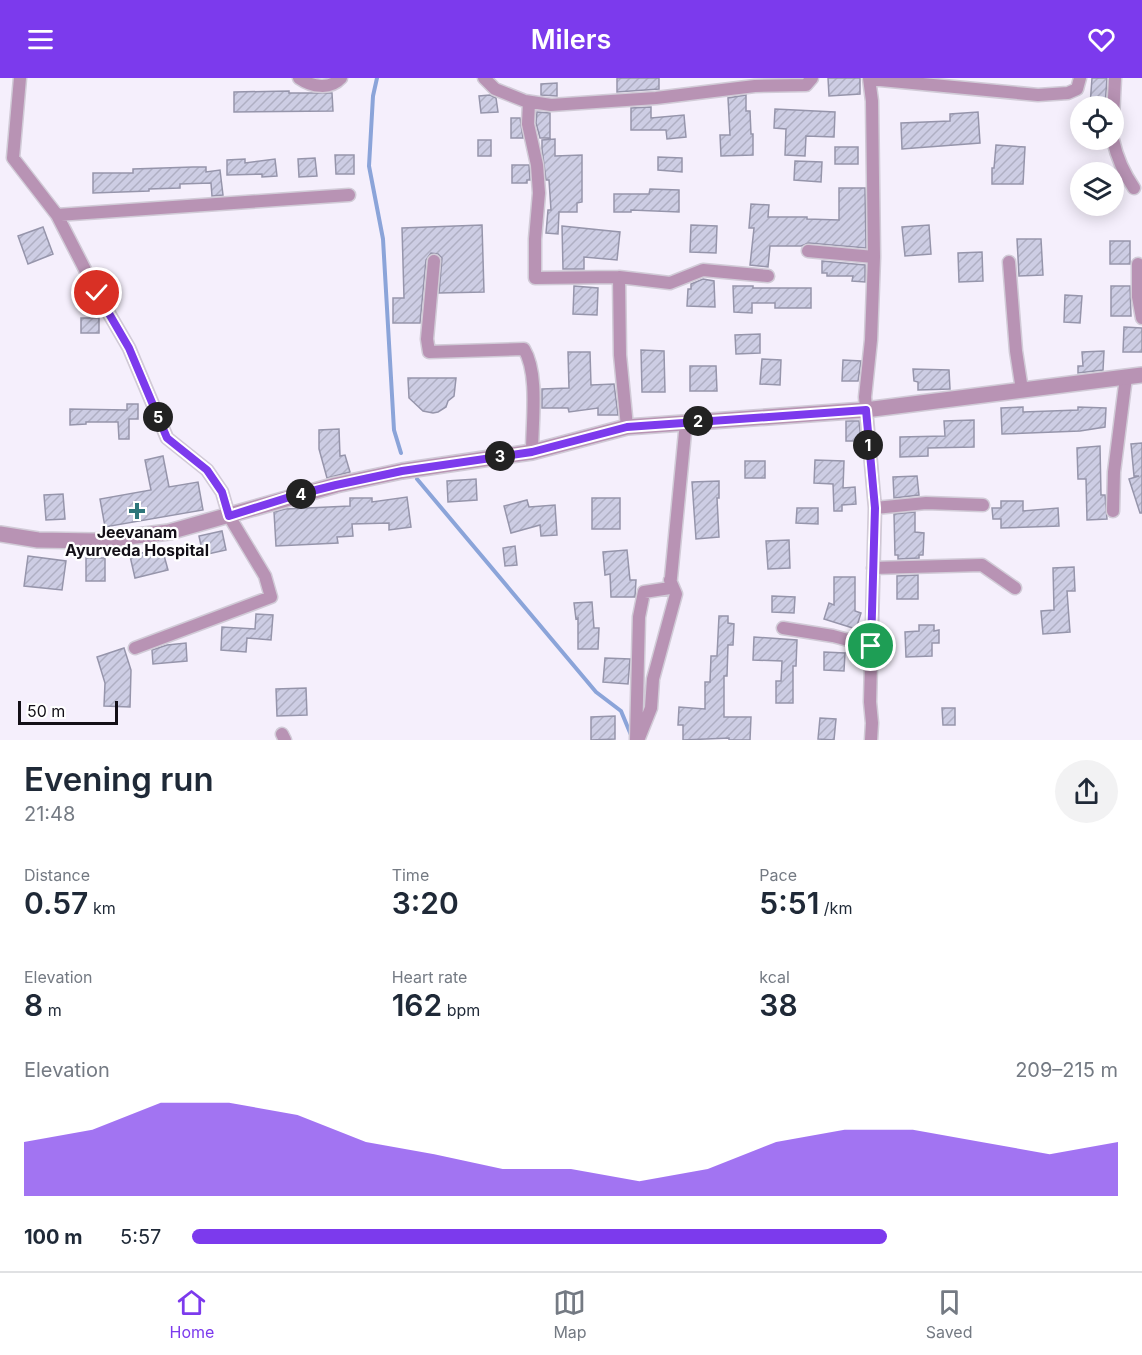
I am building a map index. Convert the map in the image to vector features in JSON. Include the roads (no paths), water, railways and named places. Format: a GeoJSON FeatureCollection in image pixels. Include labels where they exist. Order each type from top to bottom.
{"type":"FeatureCollection","features":[{"type":"Feature","properties":{"kind":"street"},"geometry":{"type":"LineString","coordinates":[[20,78],[13,158],[57,215],[97,293],[129,348],[167,438],[207,470],[222,492],[229,516],[265,576],[271,597],[135,648]]}},
{"type":"Feature","properties":{"kind":"street"},"geometry":{"type":"LineString","coordinates":[[299,78],[306,83],[321,87],[335,85],[341,78]]}},
{"type":"Feature","properties":{"kind":"street"},"geometry":{"type":"LineString","coordinates":[[484,78],[495,90],[529,102],[551,105],[608,102],[754,86],[806,85],[812,78]]}},
{"type":"Feature","properties":{"kind":"street"},"geometry":{"type":"LineString","coordinates":[[871,740],[875,508],[866,410],[874,257],[870,79],[1038,95],[1068,93],[1077,89],[1080,78]]}},
{"type":"Feature","properties":{"kind":"street"},"geometry":{"type":"LineString","coordinates":[[1114,96],[1115,78]]}},
{"type":"Feature","properties":{"kind":"street"},"geometry":{"type":"LineString","coordinates":[[529,102],[528,124],[537,165],[539,194],[535,239],[535,278],[619,277],[670,283],[704,270],[768,276]]}},
{"type":"Feature","properties":{"kind":"street"},"geometry":{"type":"LineString","coordinates":[[1115,150],[1123,173],[1134,188]]}},
{"type":"Feature","properties":{"kind":"street"},"geometry":{"type":"LineString","coordinates":[[57,215],[349,195]]}},
{"type":"Feature","properties":{"kind":"street"},"geometry":{"type":"LineString","coordinates":[[808,251],[874,257]]}},
{"type":"Feature","properties":{"kind":"street"},"geometry":{"type":"LineString","coordinates":[[434,261],[427,339],[429,352],[524,349],[530,359],[533,390],[532,452]]}},
{"type":"Feature","properties":{"kind":"street"},"geometry":{"type":"LineString","coordinates":[[1010,262],[1016,351],[1022,390]]}},
{"type":"Feature","properties":{"kind":"street"},"geometry":{"type":"LineString","coordinates":[[1138,264],[1138,297],[1142,318]]}},
{"type":"Feature","properties":{"kind":"street"},"geometry":{"type":"LineString","coordinates":[[619,277],[620,355],[627,427]]}},
{"type":"Feature","properties":{"kind":"street"},"geometry":{"type":"LineString","coordinates":[[0,534],[38,540],[95,541],[169,532],[296,495],[402,471],[532,452],[627,427],[866,410],[1142,375]]}},
{"type":"Feature","properties":{"kind":"street"},"geometry":{"type":"LineString","coordinates":[[1113,511],[1114,472],[1125,377]]}},
{"type":"Feature","properties":{"kind":"street"},"geometry":{"type":"LineString","coordinates":[[637,740],[639,617],[644,592],[670,588],[686,422]]}},
{"type":"Feature","properties":{"kind":"street"},"geometry":{"type":"LineString","coordinates":[[875,508],[926,503],[983,505]]}},
{"type":"Feature","properties":{"kind":"street"},"geometry":{"type":"LineString","coordinates":[[873,568],[982,565],[1015,588]]}},
{"type":"Feature","properties":{"kind":"street"},"geometry":{"type":"LineString","coordinates":[[637,740],[651,708],[653,679],[676,594],[670,580]]}},
{"type":"Feature","properties":{"kind":"street"},"geometry":{"type":"LineString","coordinates":[[783,628],[833,636],[871,646]]}},
{"type":"Feature","properties":{"kind":"waterway"},"geometry":{"type":"LineString","coordinates":[[377,78],[373,96],[369,166],[383,239],[394,430],[401,453]]}},
{"type":"Feature","properties":{"kind":"waterway"},"geometry":{"type":"LineString","coordinates":[[417,479],[596,692],[621,711],[631,735]]}},
{"type":"Feature","properties":{"kind":"place","name":"Jeevanam Ayurveda Hospital"},"geometry":{"type":"Point","coordinates":[137,511]}}]}
